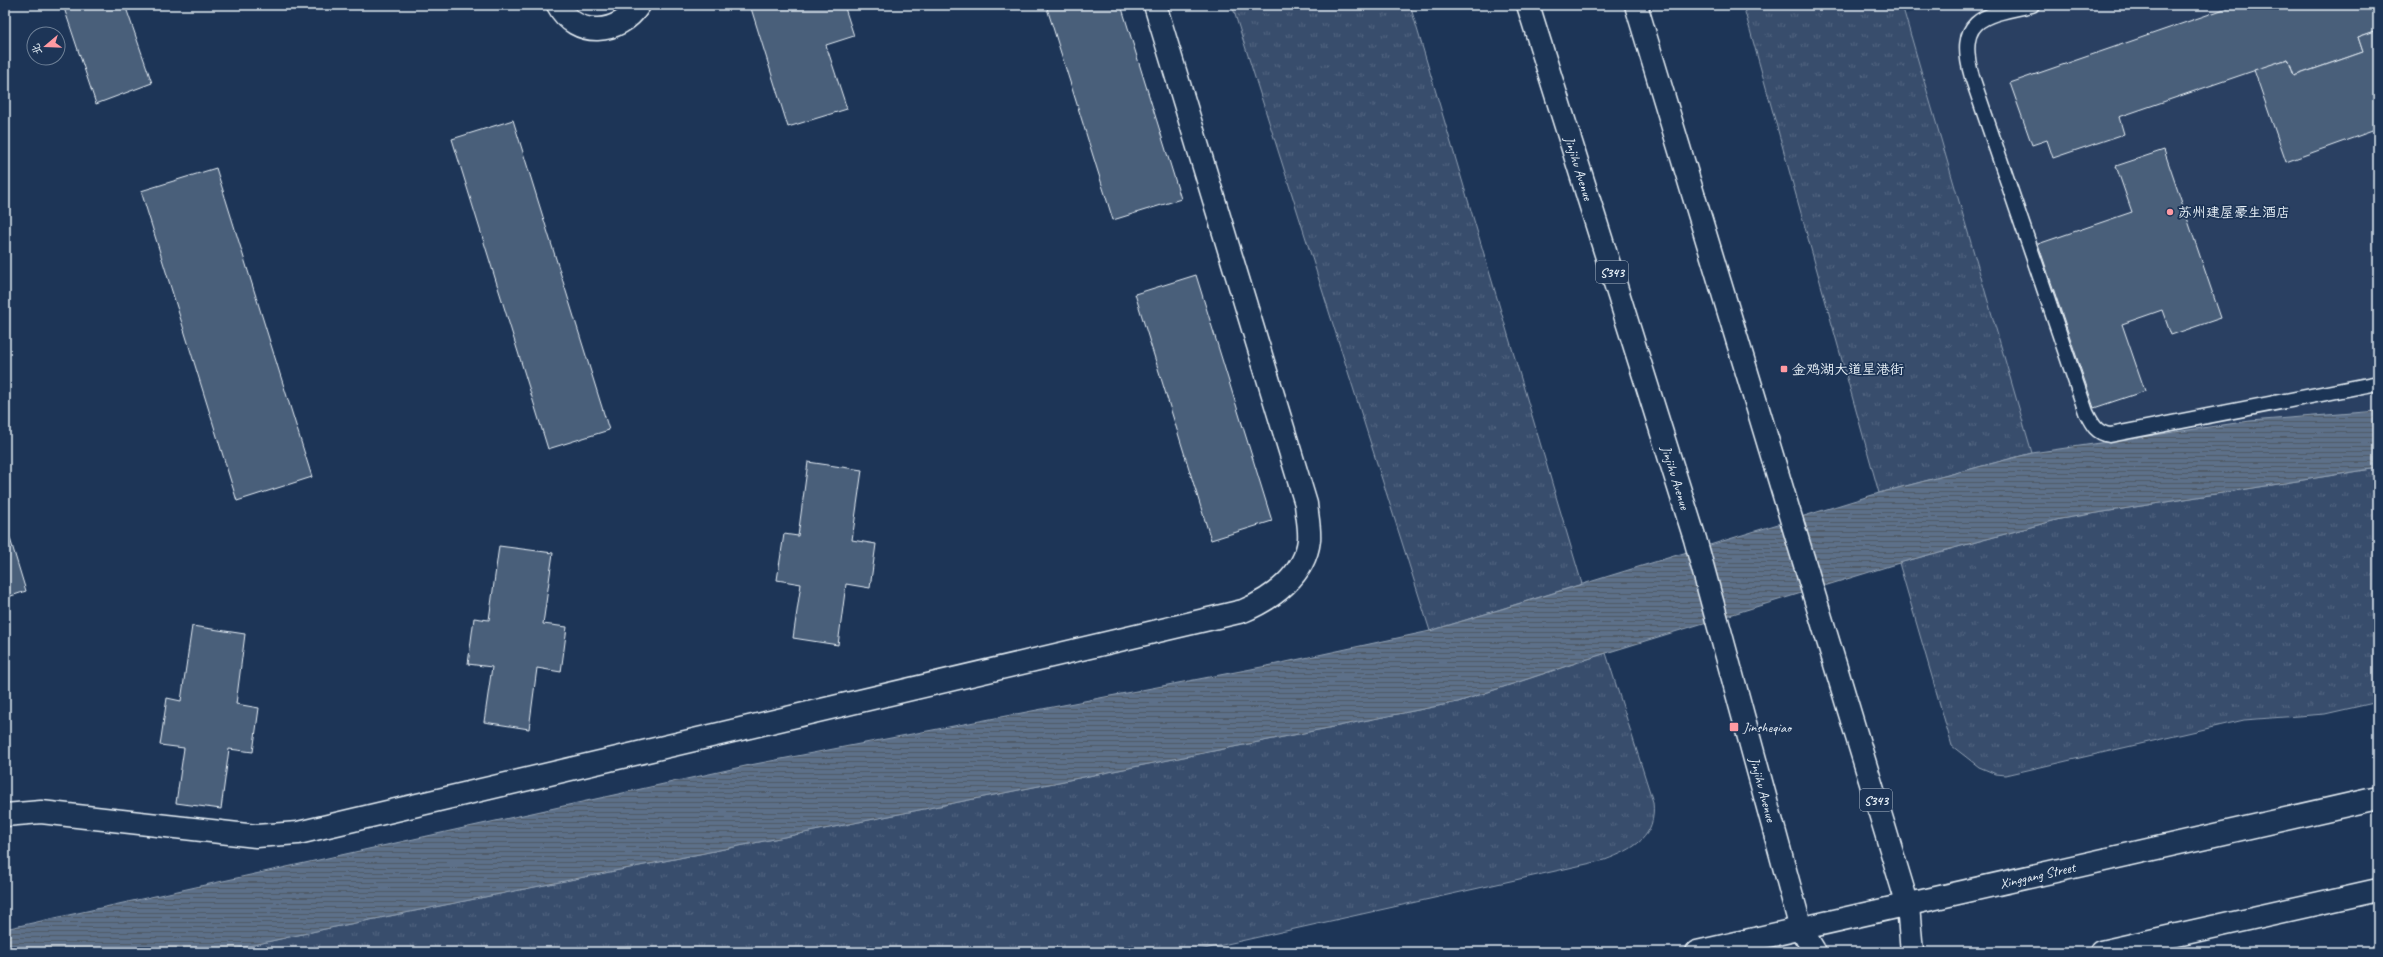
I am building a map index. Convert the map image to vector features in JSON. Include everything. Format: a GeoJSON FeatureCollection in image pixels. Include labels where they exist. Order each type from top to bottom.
{"type":"FeatureCollection","features":[{"type":"Feature","properties":{"kind":"main road"},"geometry":{"type":"LineString","coordinates":[[558,5],[565,16],[574,22],[594,30],[616,26],[633,14],[639,5]]}},
{"type":"Feature","properties":{"kind":"main road"},"geometry":{"type":"LineString","coordinates":[[5,815],[41,812],[256,836],[298,833],[1243,611],[1270,597],[1293,576],[1305,557],[1309,540],[1306,504],[1155,5]]}},
{"type":"Feature","properties":{"kind":"main road","name":"Jinjihu Avenue"},"geometry":{"type":"LineString","coordinates":[[1528,5],[1695,539],[1801,929],[1815,952]]}},
{"type":"Feature","properties":{"kind":"main road","name":"S343"},"geometry":{"type":"LineString","coordinates":[[1636,5],[1908,906],[1912,952]]}},
{"type":"Feature","properties":{"kind":"main road","name":"Xinggang Street"},"geometry":{"type":"LineString","coordinates":[[1697,952],[1908,906],[2378,798]]}},
{"type":"Feature","properties":{"kind":"main road"},"geometry":{"type":"LineString","coordinates":[[2101,952],[2378,890]]}},
{"type":"Feature","properties":{"kind":"lane"},"geometry":{"type":"LineString","coordinates":[[2032,5],[1984,17],[1976,24],[1970,34],[1967,54],[1972,77],[2086,412],[2096,429],[2102,434],[2110,435],[2378,383]]}},
{"type":"Feature","properties":{"kind":"shaded area","name":"苏州建屋豪生酒店"},"geometry":{"type":"Polygon","coordinates":[[[1947,5],[2378,5],[2378,411],[2250,421],[2032,453],[1905,14],[1947,5]]]}},
{"type":"Feature","properties":{"kind":"shaded area"},"geometry":{"type":"Polygon","coordinates":[[[2378,411],[2378,468],[2060,519],[1899,563],[1606,653],[1458,702],[325,929],[222,952],[5,952],[5,929],[750,765],[1272,665],[1430,631],[1879,493],[2032,453],[2250,421],[2378,411]]]}},
{"type":"Feature","properties":{"kind":"green space"},"geometry":{"type":"Polygon","coordinates":[[[1232,5],[1410,5],[1582,584],[1430,631],[1232,5]]]}},
{"type":"Feature","properties":{"kind":"green space"},"geometry":{"type":"Polygon","coordinates":[[[1743,5],[1902,5],[2032,453],[1879,493],[1743,5]]]}},
{"type":"Feature","properties":{"kind":"green space"},"geometry":{"type":"Polygon","coordinates":[[[2378,468],[2378,702],[2325,714],[2244,720],[2006,775],[1996,774],[1979,767],[1952,746],[1899,563],[2060,519],[2378,468]]]}},
{"type":"Feature","properties":{"kind":"green space"},"geometry":{"type":"Polygon","coordinates":[[[1606,653],[1653,802],[1651,824],[1647,833],[1634,846],[1605,860],[1191,952],[222,952],[325,929],[1458,702],[1606,653]]]}},
{"type":"Feature","properties":{"kind":"building"},"geometry":{"type":"Polygon","coordinates":[[[63,5],[125,5],[152,83],[96,104],[63,5]]]}},
{"type":"Feature","properties":{"kind":"building"},"geometry":{"type":"Polygon","coordinates":[[[750,5],[844,5],[854,36],[826,45],[847,109],[788,127],[750,5]]]}},
{"type":"Feature","properties":{"kind":"building"},"geometry":{"type":"Polygon","coordinates":[[[1046,5],[1121,5],[1181,199],[1113,220],[1046,5]]]}},
{"type":"Feature","properties":{"kind":"building"},"geometry":{"type":"Polygon","coordinates":[[[2236,5],[2378,5],[2378,30],[2358,37],[2363,52],[2294,76],[2288,59],[2119,117],[2124,134],[2053,158],[2047,140],[2032,145],[2010,83],[2236,5]]]}},
{"type":"Feature","properties":{"kind":"building"},"geometry":{"type":"Polygon","coordinates":[[[2378,30],[2378,129],[2286,162],[2254,70],[2288,59],[2294,76],[2363,52],[2358,37],[2378,30]]]}},
{"type":"Feature","properties":{"kind":"building"},"geometry":{"type":"Polygon","coordinates":[[[513,120],[609,430],[548,449],[452,139],[513,120]]]}},
{"type":"Feature","properties":{"kind":"building"},"geometry":{"type":"Polygon","coordinates":[[[2164,150],[2221,318],[2171,335],[2162,310],[2122,324],[2145,391],[2094,408],[2038,244],[2132,212],[2116,166],[2164,150]]]}},
{"type":"Feature","properties":{"kind":"building"},"geometry":{"type":"Polygon","coordinates":[[[216,168],[312,477],[237,501],[141,191],[216,168]]]}},
{"type":"Feature","properties":{"kind":"building"},"geometry":{"type":"Polygon","coordinates":[[[1196,275],[1272,521],[1211,540],[1135,294],[1196,275]]]}},
{"type":"Feature","properties":{"kind":"building"},"geometry":{"type":"Polygon","coordinates":[[[808,462],[862,470],[852,540],[876,544],[870,588],[846,584],[838,645],[793,638],[801,584],[777,580],[784,534],[798,536],[808,462]]]}},
{"type":"Feature","properties":{"kind":"building"},"geometry":{"type":"Polygon","coordinates":[[[5,522],[26,591],[5,598],[5,522]]]}},
{"type":"Feature","properties":{"kind":"building"},"geometry":{"type":"Polygon","coordinates":[[[499,546],[553,553],[543,624],[567,627],[561,672],[537,668],[529,729],[484,722],[492,667],[468,664],[474,618],[489,620],[499,546]]]}},
{"type":"Feature","properties":{"kind":"building"},"geometry":{"type":"Polygon","coordinates":[[[192,626],[245,634],[236,704],[259,708],[253,752],[229,749],[221,809],[176,803],[184,748],[160,745],[167,698],[181,701],[192,626]]]}},
{"type":"Feature","properties":{"kind":"place","name":"苏州建屋豪生酒店"},"geometry":{"type":"Point","coordinates":[2170,212]}},
{"type":"Feature","properties":{"kind":"place","name":"金鸡湖大道星港街"},"geometry":{"type":"Point","coordinates":[1784,369]}},
{"type":"Feature","properties":{"kind":"place","name":"Jinsheqiao"},"geometry":{"type":"Point","coordinates":[1734,727]}}]}
